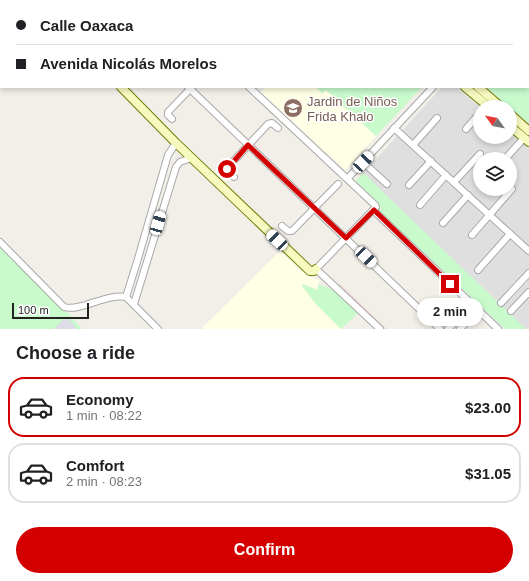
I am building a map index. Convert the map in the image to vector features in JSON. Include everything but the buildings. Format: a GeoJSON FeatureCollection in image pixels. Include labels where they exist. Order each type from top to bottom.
{"type":"FeatureCollection","features":[{"type":"Feature","properties":{"kind":"street"},"geometry":{"type":"LineString","coordinates":[[121,88],[191,158],[310,271],[314,272],[376,207],[348,178],[250,88]]}},
{"type":"Feature","properties":{"kind":"street"},"geometry":{"type":"LineString","coordinates":[[172,119],[168,115],[168,112],[190,88],[440,329]]}},
{"type":"Feature","properties":{"kind":"street"},"geometry":{"type":"LineString","coordinates":[[348,178],[432,88]]}},
{"type":"Feature","properties":{"kind":"street"},"geometry":{"type":"LineString","coordinates":[[466,88],[479,100]]}},
{"type":"Feature","properties":{"kind":"street"},"geometry":{"type":"LineString","coordinates":[[479,88],[493,100]]}},
{"type":"Feature","properties":{"kind":"street"},"geometry":{"type":"LineString","coordinates":[[413,145],[437,118]]}},
{"type":"Feature","properties":{"kind":"street"},"geometry":{"type":"LineString","coordinates":[[466,129],[473,121]]}},
{"type":"Feature","properties":{"kind":"street"},"geometry":{"type":"LineString","coordinates":[[234,177],[228,172],[228,168],[248,145],[269,123],[272,123],[278,128]]}},
{"type":"Feature","properties":{"kind":"street"},"geometry":{"type":"LineString","coordinates":[[517,123],[527,137]]}},
{"type":"Feature","properties":{"kind":"street"},"geometry":{"type":"LineString","coordinates":[[394,128],[529,251]]}},
{"type":"Feature","properties":{"kind":"street"},"geometry":{"type":"LineString","coordinates":[[517,131],[527,137]]}},
{"type":"Feature","properties":{"kind":"street"},"geometry":{"type":"LineString","coordinates":[[512,152],[527,137]]}},
{"type":"Feature","properties":{"kind":"street"},"geometry":{"type":"LineString","coordinates":[[126,297],[140,255],[168,155],[176,143]]}},
{"type":"Feature","properties":{"kind":"street"},"geometry":{"type":"LineString","coordinates":[[134,304],[176,167],[180,162],[191,158]]}},
{"type":"Feature","properties":{"kind":"street"},"geometry":{"type":"LineString","coordinates":[[409,185],[431,161]]}},
{"type":"Feature","properties":{"kind":"street"},"geometry":{"type":"LineString","coordinates":[[363,162],[387,184]]}},
{"type":"Feature","properties":{"kind":"street"},"geometry":{"type":"LineString","coordinates":[[454,182],[473,162]]}},
{"type":"Feature","properties":{"kind":"street"},"geometry":{"type":"LineString","coordinates":[[420,205],[446,175]]}},
{"type":"Feature","properties":{"kind":"street"},"geometry":{"type":"LineString","coordinates":[[282,226],[288,232],[291,232],[338,184]]}},
{"type":"Feature","properties":{"kind":"street"},"geometry":{"type":"LineString","coordinates":[[442,223],[468,195]]}},
{"type":"Feature","properties":{"kind":"street"},"geometry":{"type":"LineString","coordinates":[[472,235],[506,196]]}},
{"type":"Feature","properties":{"kind":"street"},"geometry":{"type":"LineString","coordinates":[[374,210],[498,329]]}},
{"type":"Feature","properties":{"kind":"street"},"geometry":{"type":"LineString","coordinates":[[478,270],[510,234]]}},
{"type":"Feature","properties":{"kind":"street"},"geometry":{"type":"LineString","coordinates":[[0,242],[66,308],[73,308],[119,296],[126,297],[158,329]]}},
{"type":"Feature","properties":{"kind":"street"},"geometry":{"type":"LineString","coordinates":[[316,269],[380,329]]}},
{"type":"Feature","properties":{"kind":"street"},"geometry":{"type":"LineString","coordinates":[[501,302],[529,273]]}},
{"type":"Feature","properties":{"kind":"street"},"geometry":{"type":"LineString","coordinates":[[511,311],[529,292]]}},
{"type":"Feature","properties":{"kind":"street"},"geometry":{"type":"LineString","coordinates":[[448,329],[472,305]]}},
{"type":"Feature","properties":{"kind":"street"},"geometry":{"type":"LineString","coordinates":[[460,329],[478,310]]}},
{"type":"Feature","properties":{"kind":"shaded area"},"geometry":{"type":"Polygon","coordinates":[[[265,88],[317,88],[322,93],[326,89],[376,136],[345,170],[261,92],[265,88]]]}},
{"type":"Feature","properties":{"kind":"shaded area"},"geometry":{"type":"Polygon","coordinates":[[[441,88],[458,88],[473,100],[473,144],[517,144],[517,138],[529,148],[529,329],[505,329],[380,212],[379,204],[356,181],[441,88]]]}},
{"type":"Feature","properties":{"kind":"shaded area"},"geometry":{"type":"Polygon","coordinates":[[[280,251],[307,276],[319,280],[317,290],[303,284],[302,286],[316,304],[341,329],[202,328],[280,251]]]}},
{"type":"Feature","properties":{"kind":"shaded area"},"geometry":{"type":"Polygon","coordinates":[[[340,284],[387,329],[375,329],[334,290],[340,284]]]}},
{"type":"Feature","properties":{"kind":"shaded area"},"geometry":{"type":"Polygon","coordinates":[[[67,316],[77,329],[53,329],[67,316]]]}},
{"type":"Feature","properties":{"kind":"green space"},"geometry":{"type":"Polygon","coordinates":[[[317,88],[421,88],[376,136],[326,90],[322,93],[317,88]]]}},
{"type":"Feature","properties":{"kind":"green space"},"geometry":{"type":"Polygon","coordinates":[[[487,88],[529,88],[529,124],[517,114],[517,100],[501,100],[487,88]]]}},
{"type":"Feature","properties":{"kind":"green space"},"geometry":{"type":"Polygon","coordinates":[[[363,173],[526,329],[505,329],[380,212],[379,204],[356,181],[363,173]]]}},
{"type":"Feature","properties":{"kind":"green space"},"geometry":{"type":"Polygon","coordinates":[[[0,246],[64,311],[68,313],[82,329],[0,329],[0,246]]]}},
{"type":"Feature","properties":{"kind":"green space"},"geometry":{"type":"Polygon","coordinates":[[[303,284],[317,290],[318,285],[330,288],[340,295],[358,313],[341,329],[316,304],[302,286],[303,284]]]}},
{"type":"Feature","properties":{"kind":"place","name":"Jardin de Niños Frida Khalo"},"geometry":{"type":"Point","coordinates":[293,108]}},
{"type":"Feature","properties":{"kind":"route"},"geometry":{"type":"LineString","coordinates":[[227,169],[248,145],[346,238],[374,210],[450,284]]}}]}
